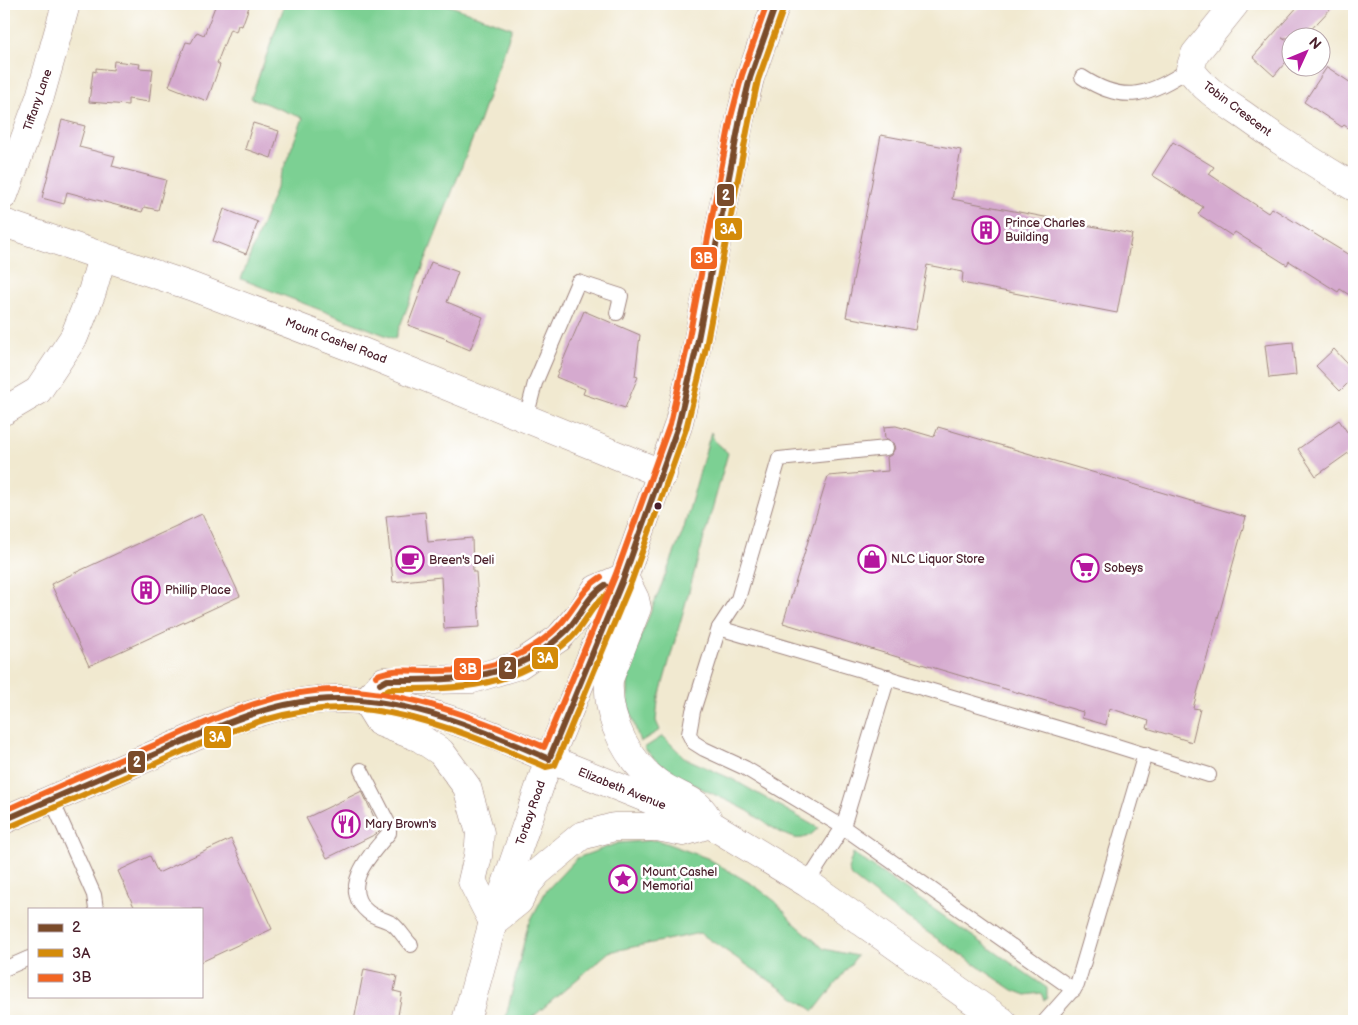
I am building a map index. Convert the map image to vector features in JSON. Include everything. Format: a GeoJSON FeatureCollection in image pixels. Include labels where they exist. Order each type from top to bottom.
{"type":"FeatureCollection","features":[{"type":"Feature","properties":{"kind":"main road","name":"Tiffany Lane"},"geometry":{"type":"LineString","coordinates":[[4,195],[40,97],[66,4]]}},
{"type":"Feature","properties":{"kind":"main road","name":"Torbay Road"},"geometry":{"type":"LineString","coordinates":[[466,1021],[493,922],[549,759],[624,577],[663,474],[678,426],[694,358],[707,284],[750,78],[776,4]]}},
{"type":"Feature","properties":{"kind":"main road"},"geometry":{"type":"LineString","coordinates":[[1190,69],[1195,54],[1235,4]]}},
{"type":"Feature","properties":{"kind":"main road","name":"Tobin Crescent"},"geometry":{"type":"LineString","coordinates":[[1190,69],[1201,83],[1220,99],[1294,151],[1354,188]]}},
{"type":"Feature","properties":{"kind":"main road","name":"Mount Cashel Road"},"geometry":{"type":"LineString","coordinates":[[4,223],[190,286],[354,348],[663,474]]}},
{"type":"Feature","properties":{"kind":"main road"},"geometry":{"type":"LineString","coordinates":[[4,411],[38,391],[74,337],[92,292],[102,256]]}},
{"type":"Feature","properties":{"kind":"main road"},"geometry":{"type":"LineString","coordinates":[[624,577],[636,599],[637,608],[609,679],[608,691],[612,716],[624,744],[648,776],[699,805],[710,824],[683,832],[640,826],[614,827],[581,836],[538,872],[527,885],[519,901],[493,922],[472,881],[478,856],[480,833],[467,787],[441,752],[420,738],[379,722],[366,702],[384,681],[473,679],[519,665],[559,638],[582,611],[596,589],[624,577]]}},
{"type":"Feature","properties":{"kind":"main road","name":"Elizabeth Avenue"},"geometry":{"type":"LineString","coordinates":[[4,820],[231,721],[259,712],[309,701],[366,702],[404,707],[492,734],[710,824],[807,883],[1002,1021]]}},
{"type":"Feature","properties":{"kind":"lane"},"geometry":{"type":"LineString","coordinates":[[1082,77],[1094,85],[1126,96],[1144,94],[1190,69]]}},
{"type":"Feature","properties":{"kind":"lane"},"geometry":{"type":"LineString","coordinates":[[526,418],[535,384],[578,282],[622,296],[617,313]]}},
{"type":"Feature","properties":{"kind":"lane"},"geometry":{"type":"LineString","coordinates":[[886,448],[779,459],[738,599],[719,628],[689,724],[689,734],[693,742],[745,768],[844,827],[1074,990]]}},
{"type":"Feature","properties":{"kind":"lane"},"geometry":{"type":"LineString","coordinates":[[719,628],[1146,754],[1209,775]]}},
{"type":"Feature","properties":{"kind":"lane"},"geometry":{"type":"LineString","coordinates":[[807,883],[844,827],[888,677]]}},
{"type":"Feature","properties":{"kind":"lane"},"geometry":{"type":"LineString","coordinates":[[1045,1021],[1074,990],[1146,754]]}},
{"type":"Feature","properties":{"kind":"lane"},"geometry":{"type":"LineString","coordinates":[[361,770],[389,825],[389,833],[360,870],[355,888],[359,903],[368,912],[392,924],[411,945]]}},
{"type":"Feature","properties":{"kind":"lane"},"geometry":{"type":"LineString","coordinates":[[51,798],[94,895],[96,908]]}},
{"type":"Feature","properties":{"kind":"lane"},"geometry":{"type":"LineString","coordinates":[[4,969],[28,958]]}},
{"type":"Feature","properties":{"kind":"green space"},"geometry":{"type":"Polygon","coordinates":[[[285,4],[445,4],[512,28],[478,125],[395,339],[241,279],[303,118],[251,98],[285,4]]]}},
{"type":"Feature","properties":{"kind":"green space"},"geometry":{"type":"Polygon","coordinates":[[[711,432],[714,440],[728,453],[658,701],[656,721],[660,730],[640,742],[628,705],[628,677],[641,636],[683,531],[711,432]]]}},
{"type":"Feature","properties":{"kind":"green space"},"geometry":{"type":"Polygon","coordinates":[[[663,736],[685,758],[734,780],[818,828],[804,838],[794,838],[783,834],[748,811],[679,777],[654,759],[644,748],[663,736]]]}},
{"type":"Feature","properties":{"kind":"green space"},"geometry":{"type":"Polygon","coordinates":[[[657,840],[707,858],[755,886],[776,902],[792,921],[824,949],[857,956],[814,1011],[700,933],[609,952],[528,1021],[505,1021],[528,925],[546,891],[577,858],[618,843],[657,840]]]}},
{"type":"Feature","properties":{"kind":"green space"},"geometry":{"type":"Polygon","coordinates":[[[853,853],[1047,988],[1047,999],[1044,1000],[1041,993],[1026,995],[1013,990],[896,911],[851,876],[848,869],[853,853]]]}},
{"type":"Feature","properties":{"kind":"building"},"geometry":{"type":"Polygon","coordinates":[[[216,4],[250,4],[242,26],[238,25],[236,32],[230,29],[217,63],[220,65],[207,101],[169,86],[186,42],[191,43],[197,32],[204,35],[216,4]]]}},
{"type":"Feature","properties":{"kind":"building"},"geometry":{"type":"Polygon","coordinates":[[[1300,4],[1335,4],[1312,28],[1280,28],[1280,69],[1274,76],[1253,57],[1300,4]]]}},
{"type":"Feature","properties":{"kind":"building"},"geometry":{"type":"Polygon","coordinates":[[[114,61],[140,64],[139,68],[153,69],[149,102],[128,99],[128,105],[89,102],[93,71],[96,72],[96,68],[113,70],[114,61]]]}},
{"type":"Feature","properties":{"kind":"building"},"geometry":{"type":"Polygon","coordinates":[[[1330,69],[1354,85],[1354,132],[1344,125],[1342,127],[1304,102],[1320,78],[1330,78],[1330,69]]]}},
{"type":"Feature","properties":{"kind":"building"},"geometry":{"type":"Polygon","coordinates":[[[62,120],[85,126],[79,147],[115,156],[112,166],[166,180],[158,210],[144,207],[142,212],[67,192],[64,204],[42,198],[62,120]]]}},
{"type":"Feature","properties":{"kind":"building"},"geometry":{"type":"Polygon","coordinates":[[[253,123],[279,131],[271,158],[245,149],[253,123]]]}},
{"type":"Feature","properties":{"kind":"building","name":"Prince Charles Building"},"geometry":{"type":"Polygon","coordinates":[[[881,135],[961,150],[952,199],[1132,234],[1117,313],[962,283],[963,272],[927,265],[915,330],[846,317],[881,135]]]}},
{"type":"Feature","properties":{"kind":"building"},"geometry":{"type":"Polygon","coordinates":[[[1173,142],[1214,167],[1209,174],[1268,213],[1272,208],[1354,258],[1354,298],[1340,289],[1338,292],[1289,261],[1287,265],[1235,232],[1232,236],[1198,214],[1203,207],[1152,175],[1173,142]]]}},
{"type":"Feature","properties":{"kind":"building"},"geometry":{"type":"Polygon","coordinates":[[[224,209],[258,222],[246,254],[213,241],[224,209]]]}},
{"type":"Feature","properties":{"kind":"building"},"geometry":{"type":"Polygon","coordinates":[[[431,262],[458,272],[447,302],[483,317],[470,350],[447,339],[408,325],[431,262]]]}},
{"type":"Feature","properties":{"kind":"building"},"geometry":{"type":"Polygon","coordinates":[[[584,311],[640,335],[635,376],[638,377],[625,408],[583,394],[585,389],[556,377],[584,311]]]}},
{"type":"Feature","properties":{"kind":"building"},"geometry":{"type":"Polygon","coordinates":[[[1293,342],[1296,375],[1269,378],[1265,345],[1293,342]]]}},
{"type":"Feature","properties":{"kind":"building"},"geometry":{"type":"Polygon","coordinates":[[[1334,349],[1354,371],[1354,377],[1340,391],[1316,366],[1334,349]]]}},
{"type":"Feature","properties":{"kind":"building"},"geometry":{"type":"Polygon","coordinates":[[[1339,420],[1354,442],[1354,449],[1316,476],[1298,449],[1339,420]]]}},
{"type":"Feature","properties":{"kind":"building","name":"Sobeys"},"geometry":{"type":"Polygon","coordinates":[[[896,426],[934,437],[938,427],[1246,517],[1193,708],[1200,709],[1192,742],[1147,728],[1149,721],[1109,708],[1106,725],[1082,718],[1083,712],[783,623],[828,476],[888,471],[887,457],[891,455],[895,448],[893,443],[885,439],[884,427],[896,426]]]}},
{"type":"Feature","properties":{"kind":"building"},"geometry":{"type":"Polygon","coordinates":[[[425,512],[428,542],[472,538],[473,572],[476,572],[480,627],[444,629],[441,577],[393,582],[386,516],[425,512]]]}},
{"type":"Feature","properties":{"kind":"building","name":"Phillip Place"},"geometry":{"type":"Polygon","coordinates":[[[202,514],[240,596],[89,666],[51,584],[202,514]]]}},
{"type":"Feature","properties":{"kind":"building","name":"Mary Brown's"},"geometry":{"type":"Polygon","coordinates":[[[362,791],[380,830],[376,834],[327,858],[306,818],[362,791]]]}},
{"type":"Feature","properties":{"kind":"building"},"geometry":{"type":"Polygon","coordinates":[[[231,839],[272,929],[202,962],[202,908],[135,908],[118,871],[150,856],[158,873],[231,839]]]}},
{"type":"Feature","properties":{"kind":"building"},"geometry":{"type":"Polygon","coordinates":[[[364,969],[397,976],[394,991],[402,993],[397,1021],[354,1021],[364,969]]]}},
{"type":"Feature","properties":{"kind":"transit line","name":"3B"},"geometry":{"type":"LineString","coordinates":[[4,811],[219,717],[267,700],[291,694],[316,691],[368,692],[420,702],[470,717],[544,747],[616,574],[670,424],[687,348],[731,117],[742,75],[767,4]]}},
{"type":"Feature","properties":{"kind":"transit line","name":"2"},"geometry":{"type":"LineString","coordinates":[[549,759],[624,577],[678,426],[696,350],[740,119],[750,78],[776,4]]}},
{"type":"Feature","properties":{"kind":"transit line","name":"3A"},"geometry":{"type":"LineString","coordinates":[[7,828],[230,732],[257,722],[313,710],[342,708],[394,714],[460,732],[546,767],[555,765],[632,580],[686,429],[705,352],[758,80],[784,7]]}},
{"type":"Feature","properties":{"kind":"transit line","name":"3B"},"geometry":{"type":"LineString","coordinates":[[376,676],[397,671],[470,669],[496,664],[512,657],[551,634],[589,586],[601,577]]}},
{"type":"Feature","properties":{"kind":"transit line","name":"2"},"geometry":{"type":"LineString","coordinates":[[380,684],[387,680],[436,680],[482,675],[526,660],[546,648],[566,631],[593,595],[605,585]]}},
{"type":"Feature","properties":{"kind":"transit line","name":"3A"},"geometry":{"type":"LineString","coordinates":[[384,692],[389,689],[440,688],[486,683],[528,668],[549,656],[570,639],[598,602],[609,593]]}},
{"type":"Feature","properties":{"kind":"transit line","name":"2"},"geometry":{"type":"LineString","coordinates":[[4,820],[220,726],[267,709],[315,700],[367,701],[421,711],[447,718],[549,759]]}},
{"type":"Feature","properties":{"kind":"place","name":"Prince Charles Building"},"geometry":{"type":"Point","coordinates":[986,230]}},
{"type":"Feature","properties":{"kind":"place","name":"NLC Liquor Store"},"geometry":{"type":"Point","coordinates":[872,559]}},
{"type":"Feature","properties":{"kind":"place","name":"Breen's Deli"},"geometry":{"type":"Point","coordinates":[410,560]}},
{"type":"Feature","properties":{"kind":"place","name":"Sobeys"},"geometry":{"type":"Point","coordinates":[1085,568]}},
{"type":"Feature","properties":{"kind":"place","name":"Phillip Place"},"geometry":{"type":"Point","coordinates":[146,590]}},
{"type":"Feature","properties":{"kind":"place","name":"Mary Brown's"},"geometry":{"type":"Point","coordinates":[346,824]}},
{"type":"Feature","properties":{"kind":"place","name":"Mount Cashel Memorial"},"geometry":{"type":"Point","coordinates":[623,879]}}]}
